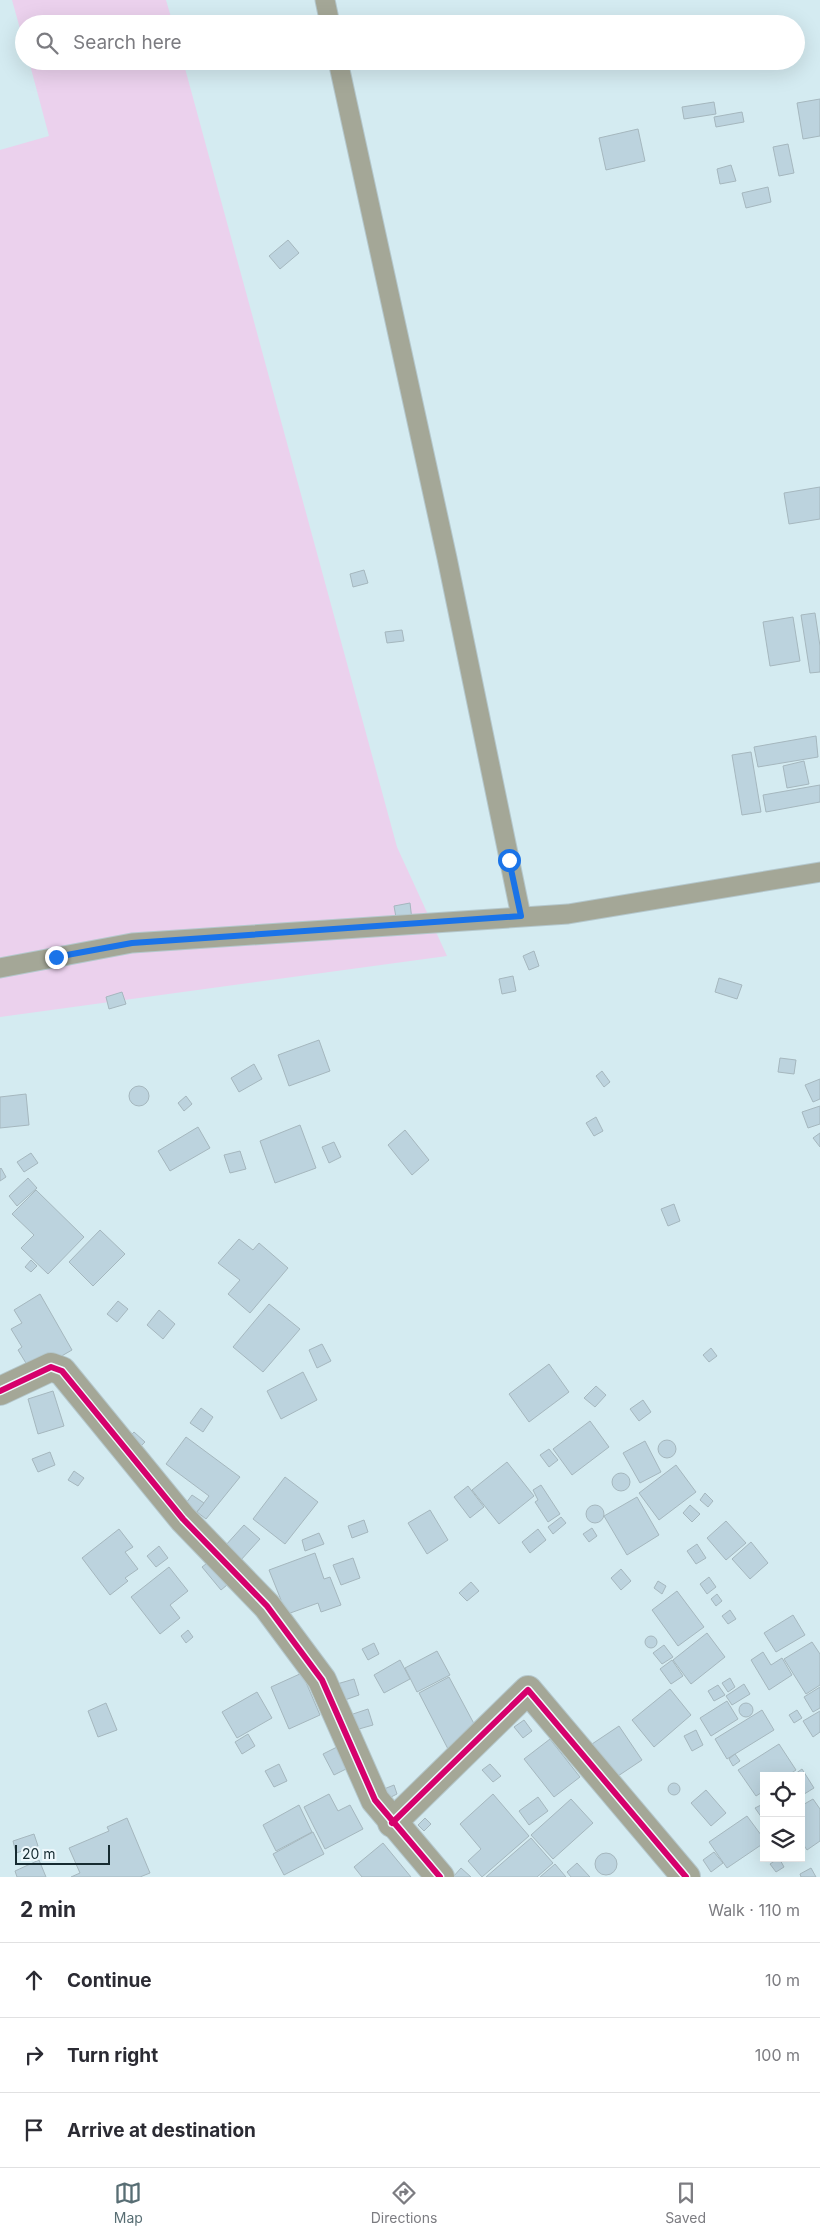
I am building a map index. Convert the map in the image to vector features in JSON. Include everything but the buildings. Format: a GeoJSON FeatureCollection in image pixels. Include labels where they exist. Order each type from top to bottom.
{"type":"FeatureCollection","features":[{"type":"Feature","properties":{"kind":"street"},"geometry":{"type":"LineString","coordinates":[[0,1391],[51,1367],[62,1371],[183,1519],[267,1606],[322,1680],[375,1800],[392,1823],[440,1877]]}},
{"type":"Feature","properties":{"kind":"street"},"geometry":{"type":"LineString","coordinates":[[392,1823],[528,1690],[686,1877]]}},
{"type":"Feature","properties":{"kind":"lane"},"geometry":{"type":"LineString","coordinates":[[325,0],[328,15]]}},
{"type":"Feature","properties":{"kind":"lane"},"geometry":{"type":"LineString","coordinates":[[340,70],[448,558],[521,916]]}},
{"type":"Feature","properties":{"kind":"lane"},"geometry":{"type":"LineString","coordinates":[[0,968],[132,943],[568,914],[820,872]]}},
{"type":"Feature","properties":{"kind":"shaded area"},"geometry":{"type":"Polygon","coordinates":[[[12,0],[166,0],[170,15],[16,15],[12,0]]]}},
{"type":"Feature","properties":{"kind":"shaded area"},"geometry":{"type":"Polygon","coordinates":[[[31,70],[185,70],[397,847],[447,956],[0,1017],[0,150],[49,136],[31,70]]]}},
{"type":"Feature","properties":{"kind":"cycle path"},"geometry":{"type":"LineString","coordinates":[[0,1391],[51,1367],[62,1371],[183,1519],[267,1606],[322,1680],[375,1800],[440,1877]]}},
{"type":"Feature","properties":{"kind":"cycle path"},"geometry":{"type":"LineString","coordinates":[[392,1823],[528,1690],[686,1877]]}},
{"type":"Feature","properties":{"kind":"route"},"geometry":{"type":"LineString","coordinates":[[56,957],[132,943],[521,916],[509,860]]}}]}
